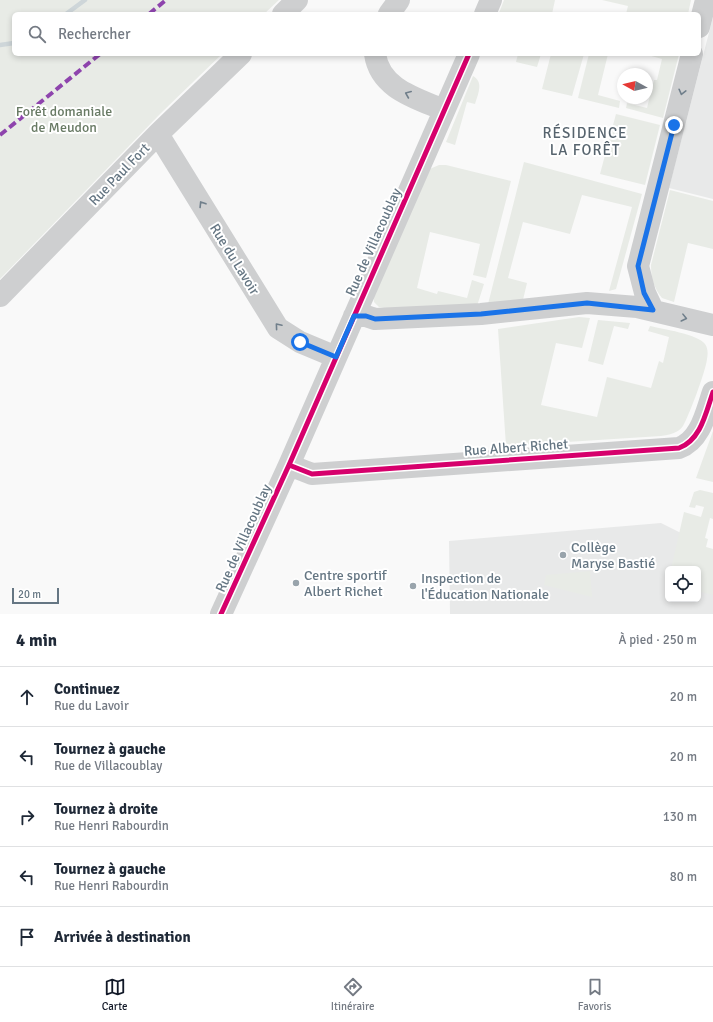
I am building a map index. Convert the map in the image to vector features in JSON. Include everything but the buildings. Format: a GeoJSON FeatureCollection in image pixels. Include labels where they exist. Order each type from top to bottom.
{"type":"FeatureCollection","features":[{"type":"Feature","properties":{"kind":"street"},"geometry":{"type":"LineString","coordinates":[[285,12],[297,0]]}},
{"type":"Feature","properties":{"kind":"street"},"geometry":{"type":"LineString","coordinates":[[390,12],[399,0]]}},
{"type":"Feature","properties":{"kind":"street"},"geometry":{"type":"LineString","coordinates":[[486,12],[490,0]]}},
{"type":"Feature","properties":{"kind":"street"},"geometry":{"type":"LineString","coordinates":[[701,19],[706,0]]}},
{"type":"Feature","properties":{"kind":"street","name":"Rue Paul Fort"},"geometry":{"type":"LineString","coordinates":[[0,296],[158,134],[239,56]]}},
{"type":"Feature","properties":{"kind":"street"},"geometry":{"type":"LineString","coordinates":[[375,56],[376,63],[385,79],[400,91],[444,110]]}},
{"type":"Feature","properties":{"kind":"street","name":"Rue de Villacoublay"},"geometry":{"type":"LineString","coordinates":[[221,614],[289,465],[468,56]]}},
{"type":"Feature","properties":{"kind":"street"},"geometry":{"type":"LineString","coordinates":[[653,310],[644,293],[638,266],[691,56]]}},
{"type":"Feature","properties":{"kind":"street","name":"Rue du Lavoir"},"geometry":{"type":"LineString","coordinates":[[158,134],[278,328],[300,342],[336,357]]}},
{"type":"Feature","properties":{"kind":"street"},"geometry":{"type":"LineString","coordinates":[[354,316],[366,316],[375,319],[481,314],[587,303],[653,310],[713,325]]}},
{"type":"Feature","properties":{"kind":"street","name":"Rue Albert Richet"},"geometry":{"type":"LineString","coordinates":[[289,465],[312,474],[679,448],[687,445],[697,432],[703,422],[713,392]]}},
{"type":"Feature","properties":{"kind":"shaded area"},"geometry":{"type":"Polygon","coordinates":[[[713,17],[713,199],[669,188],[713,17]]]}},
{"type":"Feature","properties":{"kind":"shaded area","name":"Collège Maryse Bastié"},"geometry":{"type":"Polygon","coordinates":[[[661,523],[681,533],[674,566],[665,566],[665,602],[701,602],[701,591],[713,594],[713,614],[450,614],[449,541],[661,523]]]}},
{"type":"Feature","properties":{"kind":"green space","name":"Forêt domaniale de Meudon"},"geometry":{"type":"Polygon","coordinates":[[[0,0],[279,0],[266,12],[12,12],[12,56],[220,56],[161,113],[0,279],[0,0]]]}},
{"type":"Feature","properties":{"kind":"green space"},"geometry":{"type":"Polygon","coordinates":[[[504,0],[555,0],[552,12],[499,12],[504,0]]]}},
{"type":"Feature","properties":{"kind":"green space"},"geometry":{"type":"Polygon","coordinates":[[[602,0],[691,0],[688,12],[626,12],[628,6],[602,0]]]}},
{"type":"Feature","properties":{"kind":"green space"},"geometry":{"type":"Polygon","coordinates":[[[518,56],[540,56],[537,67],[516,62],[518,56]]]}},
{"type":"Feature","properties":{"kind":"green space"},"geometry":{"type":"Polygon","coordinates":[[[550,56],[583,56],[572,96],[542,89],[550,56]]]}},
{"type":"Feature","properties":{"kind":"green space"},"geometry":{"type":"Polygon","coordinates":[[[588,56],[608,56],[598,95],[617,100],[617,104],[620,104],[619,108],[578,98],[588,56]]]}},
{"type":"Feature","properties":{"kind":"green space"},"geometry":{"type":"Polygon","coordinates":[[[651,56],[678,56],[663,118],[626,108],[627,104],[647,108],[648,104],[653,104],[653,84],[654,80],[657,80],[662,59],[651,56]]]}},
{"type":"Feature","properties":{"kind":"green space"},"geometry":{"type":"Polygon","coordinates":[[[473,76],[479,85],[479,92],[475,104],[467,102],[455,145],[446,142],[473,76]]]}},
{"type":"Feature","properties":{"kind":"green space"},"geometry":{"type":"Polygon","coordinates":[[[616,114],[660,125],[645,185],[600,174],[616,114]]]}},
{"type":"Feature","properties":{"kind":"green space"},"geometry":{"type":"Polygon","coordinates":[[[524,162],[642,194],[616,289],[609,291],[632,207],[582,195],[570,234],[523,222],[508,278],[527,283],[522,304],[487,308],[524,162]]]}},
{"type":"Feature","properties":{"kind":"green space"},"geometry":{"type":"Polygon","coordinates":[[[439,165],[446,165],[511,181],[486,278],[473,275],[480,244],[430,232],[417,288],[437,294],[438,291],[467,298],[472,280],[484,284],[477,306],[390,309],[379,307],[374,302],[373,290],[425,171],[439,165]]]}},
{"type":"Feature","properties":{"kind":"green space"},"geometry":{"type":"Polygon","coordinates":[[[670,190],[713,201],[713,249],[688,243],[674,302],[662,298],[659,294],[652,279],[651,270],[670,190]]]}},
{"type":"Feature","properties":{"kind":"green space"},"geometry":{"type":"Polygon","coordinates":[[[579,317],[590,318],[582,348],[556,343],[541,405],[597,417],[607,377],[651,388],[659,361],[663,363],[669,337],[648,331],[650,326],[695,337],[701,340],[707,347],[708,351],[704,373],[689,413],[683,426],[679,430],[661,436],[506,446],[498,329],[579,317]]]}},
{"type":"Feature","properties":{"kind":"green space"},"geometry":{"type":"Polygon","coordinates":[[[598,320],[630,323],[628,329],[614,326],[603,365],[588,361],[598,320]]]}},
{"type":"Feature","properties":{"kind":"green space"},"geometry":{"type":"Polygon","coordinates":[[[713,431],[713,482],[696,478],[713,431]]]}},
{"type":"Feature","properties":{"kind":"green space"},"geometry":{"type":"Polygon","coordinates":[[[700,490],[713,493],[713,519],[710,518],[705,538],[708,539],[706,547],[713,549],[713,595],[701,592],[701,566],[672,566],[684,512],[701,517],[704,507],[696,505],[695,508],[689,507],[694,492],[700,490]]]}},
{"type":"Feature","properties":{"kind":"green space"},"geometry":{"type":"Polygon","coordinates":[[[590,571],[592,597],[544,585],[546,575],[590,571]]]}},
{"type":"Feature","properties":{"kind":"waterway"},"geometry":{"type":"LineString","coordinates":[[69,12],[85,0]]}},
{"type":"Feature","properties":{"kind":"waterway"},"geometry":{"type":"LineString","coordinates":[[0,45],[12,43]]}},
{"type":"Feature","properties":{"kind":"marked path"},"geometry":{"type":"LineString","coordinates":[[151,12],[166,0]]}},
{"type":"Feature","properties":{"kind":"marked path"},"geometry":{"type":"LineString","coordinates":[[0,135],[98,56]]}},
{"type":"Feature","properties":{"kind":"cycle path"},"geometry":{"type":"LineString","coordinates":[[221,614],[289,465],[468,56]]}},
{"type":"Feature","properties":{"kind":"cycle path"},"geometry":{"type":"LineString","coordinates":[[289,465],[312,474],[679,448],[693,439],[698,432],[713,392]]}},
{"type":"Feature","properties":{"kind":"place","name":"Collège Maryse Bastié"},"geometry":{"type":"Point","coordinates":[563,555]}},
{"type":"Feature","properties":{"kind":"place","name":"Centre sportif Albert Richet"},"geometry":{"type":"Point","coordinates":[296,583]}},
{"type":"Feature","properties":{"kind":"place","name":"Inspection de l'Éducation Nationale"},"geometry":{"type":"Point","coordinates":[413,586]}},
{"type":"Feature","properties":{"kind":"district","name":"RÉSIDENCE LA FORÊT"},"geometry":{"type":"Point","coordinates":[585,142]}},
{"type":"Feature","properties":{"kind":"route"},"geometry":{"type":"LineString","coordinates":[[300,342],[336,357],[354,316],[366,316],[375,319],[481,314],[587,303],[653,310],[644,293],[638,266],[674,125]]}}]}
